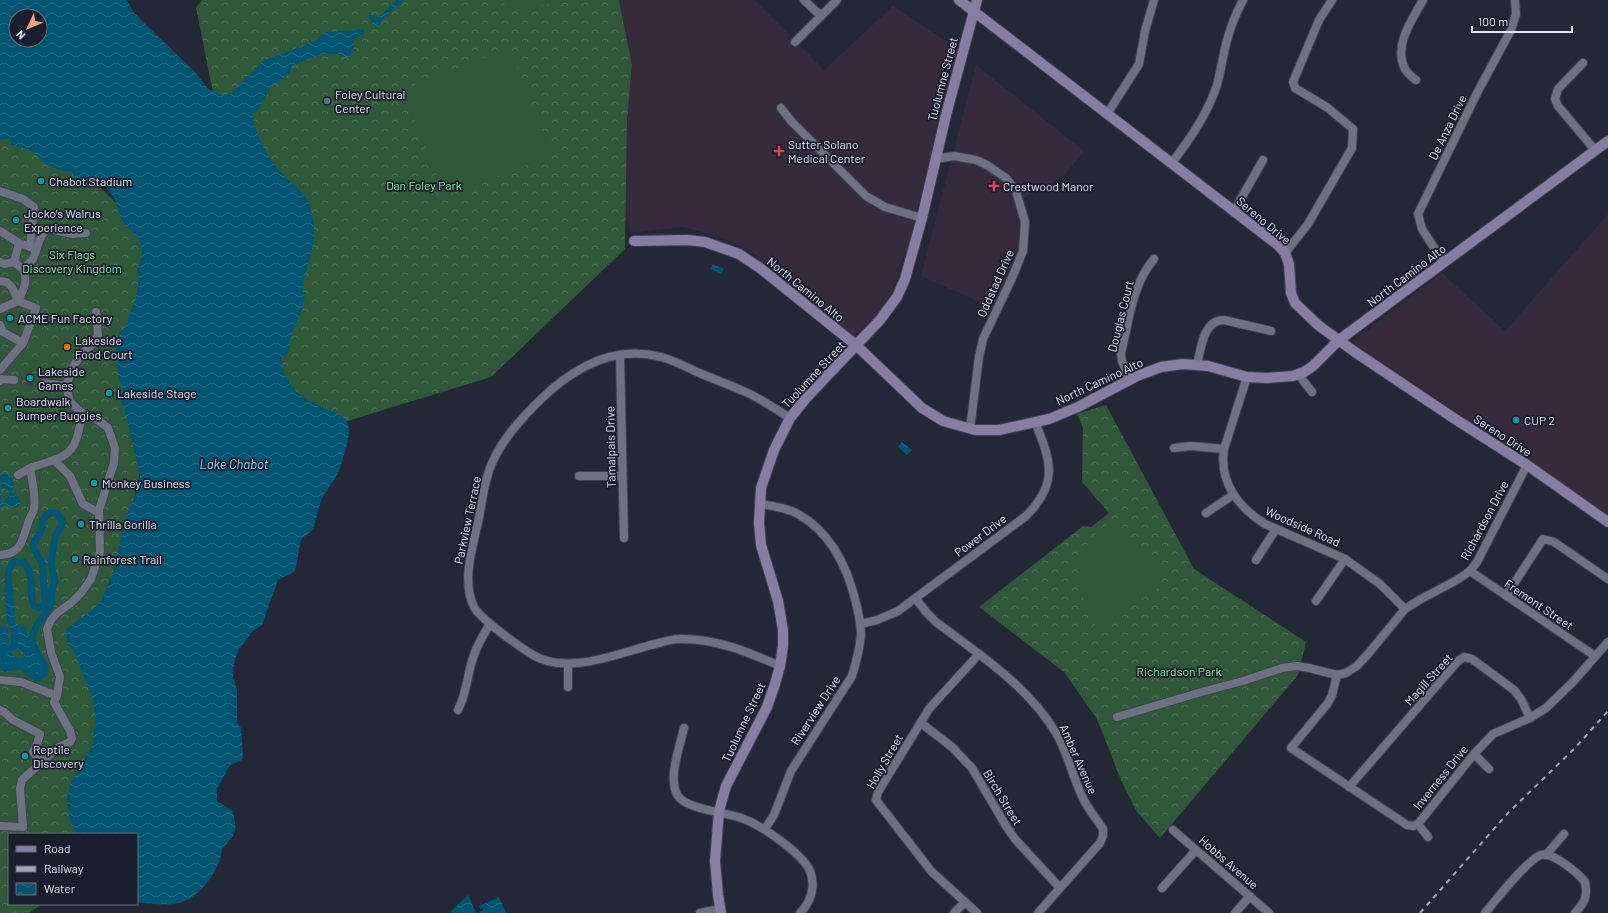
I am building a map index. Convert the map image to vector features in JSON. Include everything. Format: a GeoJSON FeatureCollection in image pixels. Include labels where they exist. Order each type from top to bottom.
{"type":"FeatureCollection","features":[{"type":"Feature","properties":{"kind":"street"},"geometry":{"type":"LineString","coordinates":[[804,0],[821,16]]}},
{"type":"Feature","properties":{"kind":"street"},"geometry":{"type":"LineString","coordinates":[[795,42],[837,0]]}},
{"type":"Feature","properties":{"kind":"street","name":"Sereno Drive"},"geometry":{"type":"LineString","coordinates":[[960,0],[1278,245],[1285,253],[1289,264],[1290,293],[1295,303],[1318,325],[1455,419],[1527,465],[1608,522]]}},
{"type":"Feature","properties":{"kind":"street","name":"Tuolumne Street"},"geometry":{"type":"LineString","coordinates":[[721,911],[715,861],[719,812],[726,786],[767,706],[776,684],[780,666],[783,630],[778,601],[761,545],[759,523],[761,488],[774,450],[790,418],[807,397],[880,320],[897,297],[905,279],[922,218],[935,159],[977,0]]}},
{"type":"Feature","properties":{"kind":"street"},"geometry":{"type":"LineString","coordinates":[[1107,114],[1139,64],[1145,31],[1154,0]]}},
{"type":"Feature","properties":{"kind":"street"},"geometry":{"type":"LineString","coordinates":[[1171,164],[1202,120],[1222,68],[1226,41],[1234,17],[1243,0]]}},
{"type":"Feature","properties":{"kind":"street"},"geometry":{"type":"LineString","coordinates":[[1285,253],[1308,224],[1352,148],[1354,129],[1328,108],[1295,88],[1293,82],[1319,20],[1332,0]]}},
{"type":"Feature","properties":{"kind":"street"},"geometry":{"type":"LineString","coordinates":[[1416,80],[1405,71],[1402,61],[1401,45],[1422,0]]}},
{"type":"Feature","properties":{"kind":"street","name":"De Anza Drive"},"geometry":{"type":"LineString","coordinates":[[1444,263],[1422,229],[1418,214],[1477,93],[1511,30],[1516,14],[1515,0]]}},
{"type":"Feature","properties":{"kind":"street"},"geometry":{"type":"LineString","coordinates":[[1583,63],[1558,89],[1555,99],[1558,106],[1595,150]]}},
{"type":"Feature","properties":{"kind":"street"},"geometry":{"type":"LineString","coordinates":[[781,108],[792,122],[866,196],[885,206],[922,218]]}},
{"type":"Feature","properties":{"kind":"street","name":"North Camino Alto"},"geometry":{"type":"LineString","coordinates":[[634,241],[688,240],[712,244],[739,254],[760,268],[857,346],[922,408],[943,421],[970,429],[999,430],[1049,419],[1078,407],[1130,380],[1161,367],[1183,364],[1208,366],[1247,377],[1267,378],[1293,376],[1298,374],[1313,366],[1339,340],[1608,141]]}},
{"type":"Feature","properties":{"kind":"street","name":"Oddstad Drive"},"geometry":{"type":"LineString","coordinates":[[935,159],[954,156],[976,160],[987,165],[1006,178],[1016,191],[1025,222],[1023,251],[983,340],[979,357],[970,429]]}},
{"type":"Feature","properties":{"kind":"street"},"geometry":{"type":"LineString","coordinates":[[1234,211],[1263,160]]}},
{"type":"Feature","properties":{"kind":"street"},"geometry":{"type":"LineString","coordinates":[[0,191],[23,199],[34,207],[32,247],[19,243],[0,231]]}},
{"type":"Feature","properties":{"kind":"street"},"geometry":{"type":"LineString","coordinates":[[23,269],[33,259],[40,239],[46,229],[73,234],[86,233]]}},
{"type":"Feature","properties":{"kind":"street"},"geometry":{"type":"LineString","coordinates":[[14,262],[19,243]]}},
{"type":"Feature","properties":{"kind":"street","name":"Douglas Court"},"geometry":{"type":"LineString","coordinates":[[1130,380],[1122,361],[1121,353],[1137,289],[1147,267],[1154,259]]}},
{"type":"Feature","properties":{"kind":"street"},"geometry":{"type":"LineString","coordinates":[[0,262],[4,264],[14,262],[23,269],[26,275],[26,285],[18,301],[0,310]]}},
{"type":"Feature","properties":{"kind":"street"},"geometry":{"type":"LineString","coordinates":[[0,281],[3,281],[13,287],[18,301],[36,308],[23,343],[0,370]]}},
{"type":"Feature","properties":{"kind":"street"},"geometry":{"type":"LineString","coordinates":[[0,826],[23,827],[20,788],[22,780],[58,748],[70,742],[72,738],[70,731],[54,702],[57,696],[60,677],[51,652],[47,629],[51,620],[57,613],[71,603],[91,580],[100,552],[99,513],[114,463],[116,448],[108,428],[99,421],[82,413],[70,402],[66,386],[73,366],[82,353],[92,345],[98,335],[96,312]]}},
{"type":"Feature","properties":{"kind":"street"},"geometry":{"type":"LineString","coordinates":[[1197,365],[1205,335],[1209,327],[1218,320],[1224,320],[1270,331]]}},
{"type":"Feature","properties":{"kind":"street"},"geometry":{"type":"LineString","coordinates":[[0,325],[3,332],[23,343]]}},
{"type":"Feature","properties":{"kind":"street","name":"Parkview Terrace"},"geometry":{"type":"LineString","coordinates":[[780,666],[710,640],[678,639],[588,662],[568,664],[546,661],[533,655],[490,624],[475,609],[470,596],[468,568],[491,465],[511,431],[553,387],[575,371],[598,360],[620,355],[637,354],[661,357],[750,394],[790,418]]}},
{"type":"Feature","properties":{"kind":"street","name":"Tamalpais Drive"},"geometry":{"type":"LineString","coordinates":[[620,355],[624,538]]}},
{"type":"Feature","properties":{"kind":"street"},"geometry":{"type":"LineString","coordinates":[[1298,374],[1312,392]]}},
{"type":"Feature","properties":{"kind":"street","name":"Woodside Road"},"geometry":{"type":"LineString","coordinates":[[1247,377],[1224,449],[1223,469],[1233,495],[1242,507],[1253,517],[1276,529],[1345,559],[1380,584],[1405,610]]}},
{"type":"Feature","properties":{"kind":"street"},"geometry":{"type":"LineString","coordinates":[[0,381],[2,379],[14,380]]}},
{"type":"Feature","properties":{"kind":"street"},"geometry":{"type":"LineString","coordinates":[[44,383],[66,386]]}},
{"type":"Feature","properties":{"kind":"street"},"geometry":{"type":"LineString","coordinates":[[18,475],[30,468],[63,457],[76,444],[82,413]]}},
{"type":"Feature","properties":{"kind":"street","name":"Power Drive"},"geometry":{"type":"LineString","coordinates":[[861,624],[889,616],[916,598],[1026,516],[1036,506],[1046,488],[1049,462],[1044,444],[1035,422]]}},
{"type":"Feature","properties":{"kind":"street"},"geometry":{"type":"LineString","coordinates":[[1174,448],[1191,446],[1224,449]]}},
{"type":"Feature","properties":{"kind":"street"},"geometry":{"type":"LineString","coordinates":[[54,460],[70,476],[83,504],[99,513]]}},
{"type":"Feature","properties":{"kind":"street","name":"Richardson Drive"},"geometry":{"type":"LineString","coordinates":[[1337,675],[1346,673],[1357,666],[1405,610],[1421,599],[1457,580],[1470,571],[1477,562],[1527,465]]}},
{"type":"Feature","properties":{"kind":"street"},"geometry":{"type":"LineString","coordinates":[[0,555],[18,548],[23,541],[28,521],[34,509],[30,468]]}},
{"type":"Feature","properties":{"kind":"street"},"geometry":{"type":"LineString","coordinates":[[580,476],[622,476]]}},
{"type":"Feature","properties":{"kind":"street"},"geometry":{"type":"LineString","coordinates":[[1206,513],[1233,495]]}},
{"type":"Feature","properties":{"kind":"street","name":"Riverview Drive"},"geometry":{"type":"LineString","coordinates":[[760,504],[789,510],[798,514],[811,523],[824,536],[838,554],[846,571],[856,600],[861,624],[860,645],[852,676],[791,771],[774,815],[765,829]]}},
{"type":"Feature","properties":{"kind":"street"},"geometry":{"type":"LineString","coordinates":[[1256,560],[1276,529]]}},
{"type":"Feature","properties":{"kind":"street"},"geometry":{"type":"LineString","coordinates":[[1506,596],[1543,539],[1554,542],[1608,579]]}},
{"type":"Feature","properties":{"kind":"street"},"geometry":{"type":"LineString","coordinates":[[1316,601],[1345,559]]}},
{"type":"Feature","properties":{"kind":"street","name":"Fremont Street"},"geometry":{"type":"LineString","coordinates":[[1470,571],[1595,656]]}},
{"type":"Feature","properties":{"kind":"street","name":"Amber Avenue"},"geometry":{"type":"LineString","coordinates":[[916,598],[926,612],[936,622],[979,654],[1028,695],[1040,708],[1060,741],[1082,796],[1103,829],[1103,836],[1100,843],[1038,913]]}},
{"type":"Feature","properties":{"kind":"street"},"geometry":{"type":"LineString","coordinates":[[458,710],[464,698],[472,659],[478,644],[490,624]]}},
{"type":"Feature","properties":{"kind":"street","name":"Inverness Drive"},"geometry":{"type":"LineString","coordinates":[[1337,675],[1332,695],[1328,703],[1291,748],[1407,825],[1412,826],[1418,824],[1474,754],[1493,734],[1530,718],[1546,708],[1557,699],[1608,642]]}},
{"type":"Feature","properties":{"kind":"street","name":"Holly Street"},"geometry":{"type":"LineString","coordinates":[[977,913],[931,872],[876,800],[878,792],[937,700],[979,654]]}},
{"type":"Feature","properties":{"kind":"street","name":"Magill Street"},"geometry":{"type":"LineString","coordinates":[[1349,787],[1458,661],[1464,657],[1472,659],[1514,690],[1521,699],[1530,718]]}},
{"type":"Feature","properties":{"kind":"street"},"geometry":{"type":"LineString","coordinates":[[568,664],[568,687]]}},
{"type":"Feature","properties":{"kind":"street"},"geometry":{"type":"LineString","coordinates":[[1117,717],[1243,681],[1282,668],[1297,666],[1337,675]]}},
{"type":"Feature","properties":{"kind":"street"},"geometry":{"type":"LineString","coordinates":[[0,680],[20,682],[57,696]]}},
{"type":"Feature","properties":{"kind":"street"},"geometry":{"type":"LineString","coordinates":[[0,710],[13,720],[40,734],[33,752],[42,762]]}},
{"type":"Feature","properties":{"kind":"street","name":"Birch Street"},"geometry":{"type":"LineString","coordinates":[[921,723],[952,747],[972,768],[1015,839],[1060,888]]}},
{"type":"Feature","properties":{"kind":"street"},"geometry":{"type":"LineString","coordinates":[[684,728],[673,785],[679,797],[695,808],[719,812],[744,819],[765,829],[805,863],[810,871],[813,890],[808,903],[800,913]]}},
{"type":"Feature","properties":{"kind":"street"},"geometry":{"type":"LineString","coordinates":[[1474,754],[1489,769]]}},
{"type":"Feature","properties":{"kind":"street"},"geometry":{"type":"LineString","coordinates":[[1418,824],[1428,837]]}},
{"type":"Feature","properties":{"kind":"street","name":"Hobbs Avenue"},"geometry":{"type":"LineString","coordinates":[[1173,830],[1269,913]]}},
{"type":"Feature","properties":{"kind":"street"},"geometry":{"type":"LineString","coordinates":[[1546,855],[1564,834]]}},
{"type":"Feature","properties":{"kind":"street"},"geometry":{"type":"LineString","coordinates":[[1162,888],[1196,850]]}},
{"type":"Feature","properties":{"kind":"street"},"geometry":{"type":"LineString","coordinates":[[1485,913],[1525,867],[1541,855],[1556,858],[1585,882],[1588,893],[1578,912]]}},
{"type":"Feature","properties":{"kind":"street"},"geometry":{"type":"LineString","coordinates":[[1234,913],[1250,896]]}},
{"type":"Feature","properties":{"kind":"street"},"geometry":{"type":"LineString","coordinates":[[954,913],[965,902]]}},
{"type":"Feature","properties":{"kind":"street"},"geometry":{"type":"LineString","coordinates":[[700,913],[721,911]]}},
{"type":"Feature","properties":{"kind":"shaded area","name":"Sutter Solano Medical Center"},"geometry":{"type":"Polygon","coordinates":[[[619,0],[755,0],[824,70],[893,6],[960,50],[910,239],[891,294],[877,314],[854,336],[841,327],[752,252],[718,236],[683,227],[629,233],[625,190],[627,120],[632,65],[619,0]]]}},
{"type":"Feature","properties":{"kind":"shaded area","name":"Crestwood Manor"},"geometry":{"type":"Polygon","coordinates":[[[976,65],[1084,151],[1063,177],[1014,203],[1021,226],[1019,245],[1013,266],[993,308],[921,276],[976,65]]]}},
{"type":"Feature","properties":{"kind":"shaded area"},"geometry":{"type":"Polygon","coordinates":[[[1608,214],[1608,514],[1352,342],[1442,273],[1505,331],[1608,214]]]}},
{"type":"Feature","properties":{"kind":"green space","name":"Dan Foley Park"},"geometry":{"type":"Polygon","coordinates":[[[202,0],[619,0],[632,65],[627,120],[625,249],[491,377],[295,437],[215,103],[196,7],[202,0]]]}},
{"type":"Feature","properties":{"kind":"green space"},"geometry":{"type":"Polygon","coordinates":[[[504,0],[595,0],[510,8],[505,6],[504,0]]]}},
{"type":"Feature","properties":{"kind":"green space"},"geometry":{"type":"Polygon","coordinates":[[[501,51],[513,56],[552,155],[445,196],[402,90],[501,51]]]}},
{"type":"Feature","properties":{"kind":"green space","name":"Six Flags Discovery Kingdom"},"geometry":{"type":"Polygon","coordinates":[[[0,129],[102,189],[130,217],[146,242],[141,467],[113,597],[112,717],[92,833],[8,833],[8,905],[41,905],[29,913],[0,913],[0,129]]]}},
{"type":"Feature","properties":{"kind":"green space","name":"Richardson Park"},"geometry":{"type":"Polygon","coordinates":[[[1106,405],[1194,569],[1306,642],[1298,675],[1160,838],[1137,812],[1121,780],[1097,719],[1064,672],[979,607],[1083,526],[1091,527],[1109,513],[1082,482],[1083,428],[1077,414],[1106,405]]]}},
{"type":"Feature","properties":{"kind":"green space"},"geometry":{"type":"Polygon","coordinates":[[[1112,521],[1159,572],[1158,588],[1097,628],[1091,619],[1083,599],[1080,577],[1081,567],[1083,556],[1089,542],[1097,532],[1112,521]]]}},
{"type":"Feature","properties":{"kind":"water","name":"Lake Chabot"},"geometry":{"type":"Polygon","coordinates":[[[0,0],[127,0],[134,13],[197,74],[208,89],[221,95],[231,94],[236,87],[263,61],[317,40],[324,32],[363,29],[365,34],[353,39],[354,47],[349,58],[335,54],[327,54],[317,56],[291,67],[290,73],[271,87],[259,108],[252,114],[259,139],[267,154],[282,174],[304,194],[312,212],[314,224],[312,252],[303,283],[302,291],[305,293],[302,311],[290,337],[288,353],[281,358],[284,369],[291,385],[296,391],[317,405],[343,417],[347,422],[349,433],[344,456],[337,475],[321,500],[312,530],[301,541],[295,571],[278,580],[262,625],[253,631],[239,649],[234,663],[233,677],[237,690],[237,723],[241,728],[243,757],[242,760],[230,765],[217,789],[217,801],[233,811],[235,832],[222,849],[221,857],[211,877],[195,895],[179,903],[160,904],[138,902],[138,833],[76,833],[71,824],[67,805],[67,795],[72,780],[94,743],[93,732],[96,727],[94,702],[74,652],[67,643],[66,629],[95,608],[102,599],[116,563],[124,520],[136,494],[140,476],[124,408],[120,401],[123,393],[119,378],[116,347],[119,333],[128,323],[136,298],[139,276],[137,271],[142,255],[142,247],[138,238],[122,221],[114,198],[107,188],[94,181],[88,183],[76,180],[72,171],[66,172],[47,165],[31,150],[11,145],[10,139],[0,140],[0,0]]]}},
{"type":"Feature","properties":{"kind":"water"},"geometry":{"type":"Polygon","coordinates":[[[397,0],[404,0],[382,20],[378,27],[375,28],[368,15],[379,17],[397,0]]]}},
{"type":"Feature","properties":{"kind":"water"},"geometry":{"type":"Polygon","coordinates":[[[713,264],[724,269],[721,274],[710,269],[713,264]]]}},
{"type":"Feature","properties":{"kind":"water"},"geometry":{"type":"Polygon","coordinates":[[[902,442],[912,450],[907,455],[898,447],[902,442]]]}},
{"type":"Feature","properties":{"kind":"water"},"geometry":{"type":"Polygon","coordinates":[[[0,474],[9,475],[12,479],[14,484],[12,491],[13,494],[20,500],[20,504],[17,508],[11,508],[6,505],[0,507],[0,490],[2,494],[1,503],[5,502],[10,492],[3,488],[0,489],[0,474]]]}},
{"type":"Feature","properties":{"kind":"water"},"geometry":{"type":"Polygon","coordinates":[[[13,586],[16,625],[25,627],[26,629],[31,649],[41,667],[41,670],[37,675],[34,675],[23,666],[17,664],[6,665],[2,660],[3,656],[12,652],[14,656],[19,658],[24,657],[25,654],[12,643],[10,625],[7,625],[4,587],[13,586]]]}},
{"type":"Feature","properties":{"kind":"water"},"geometry":{"type":"Polygon","coordinates":[[[0,626],[10,628],[8,630],[9,647],[0,652],[0,626]]]}},
{"type":"Feature","properties":{"kind":"water"},"geometry":{"type":"Polygon","coordinates":[[[468,895],[476,913],[452,913],[451,911],[468,895]]]}},
{"type":"Feature","properties":{"kind":"water"},"geometry":{"type":"Polygon","coordinates":[[[499,897],[506,913],[478,913],[483,910],[483,908],[480,909],[479,906],[499,897]]]}},
{"type":"Feature","properties":{"kind":"waterway"},"geometry":{"type":"LineString","coordinates":[[0,661],[4,668],[21,666],[36,678],[45,672],[45,666],[34,647],[32,640],[36,626],[47,612],[52,602],[51,593],[55,582],[51,564],[55,537],[63,522],[57,513],[47,514],[43,520],[41,531],[33,545],[33,548],[42,563],[45,601],[43,606],[40,608],[34,606],[32,600],[31,577],[27,566],[23,562],[14,562],[9,569],[8,577],[10,595]]}},
{"type":"Feature","properties":{"kind":"waterway"},"geometry":{"type":"LineString","coordinates":[[0,659],[3,653],[14,646],[14,637]]}},
{"type":"Feature","properties":{"kind":"tunnel"},"geometry":{"type":"LineString","coordinates":[[14,380],[44,383]]}},
{"type":"Feature","properties":{"kind":"railway"},"geometry":{"type":"LineString","coordinates":[[1420,913],[1508,813],[1575,748],[1608,711]]}},
{"type":"Feature","properties":{"kind":"place","name":"Foley Cultural Center"},"geometry":{"type":"Point","coordinates":[327,101]}},
{"type":"Feature","properties":{"kind":"place","name":"Sutter Solano Medical Center"},"geometry":{"type":"Point","coordinates":[779,151]}},
{"type":"Feature","properties":{"kind":"place","name":"Chabot Stadium"},"geometry":{"type":"Point","coordinates":[41,181]}},
{"type":"Feature","properties":{"kind":"place","name":"Crestwood Manor"},"geometry":{"type":"Point","coordinates":[994,186]}},
{"type":"Feature","properties":{"kind":"place","name":"Jocko's Walrus Experience"},"geometry":{"type":"Point","coordinates":[16,220]}},
{"type":"Feature","properties":{"kind":"place","name":"ACME Fun Factory"},"geometry":{"type":"Point","coordinates":[10,318]}},
{"type":"Feature","properties":{"kind":"place","name":"Lakeside Food Court"},"geometry":{"type":"Point","coordinates":[67,347]}},
{"type":"Feature","properties":{"kind":"place","name":"Lakeside Games"},"geometry":{"type":"Point","coordinates":[30,378]}},
{"type":"Feature","properties":{"kind":"place","name":"Lakeside Stage"},"geometry":{"type":"Point","coordinates":[109,393]}},
{"type":"Feature","properties":{"kind":"place","name":"Boardwalk Bumper Buggies"},"geometry":{"type":"Point","coordinates":[8,408]}},
{"type":"Feature","properties":{"kind":"place","name":"CUP 2"},"geometry":{"type":"Point","coordinates":[1516,420]}},
{"type":"Feature","properties":{"kind":"place","name":"Monkey Business"},"geometry":{"type":"Point","coordinates":[94,483]}},
{"type":"Feature","properties":{"kind":"place","name":"Thrilla Gorilla"},"geometry":{"type":"Point","coordinates":[81,524]}},
{"type":"Feature","properties":{"kind":"place","name":"Rainforest Trail"},"geometry":{"type":"Point","coordinates":[75,559]}},
{"type":"Feature","properties":{"kind":"place","name":"Reptile Discovery"},"geometry":{"type":"Point","coordinates":[25,756]}}]}
